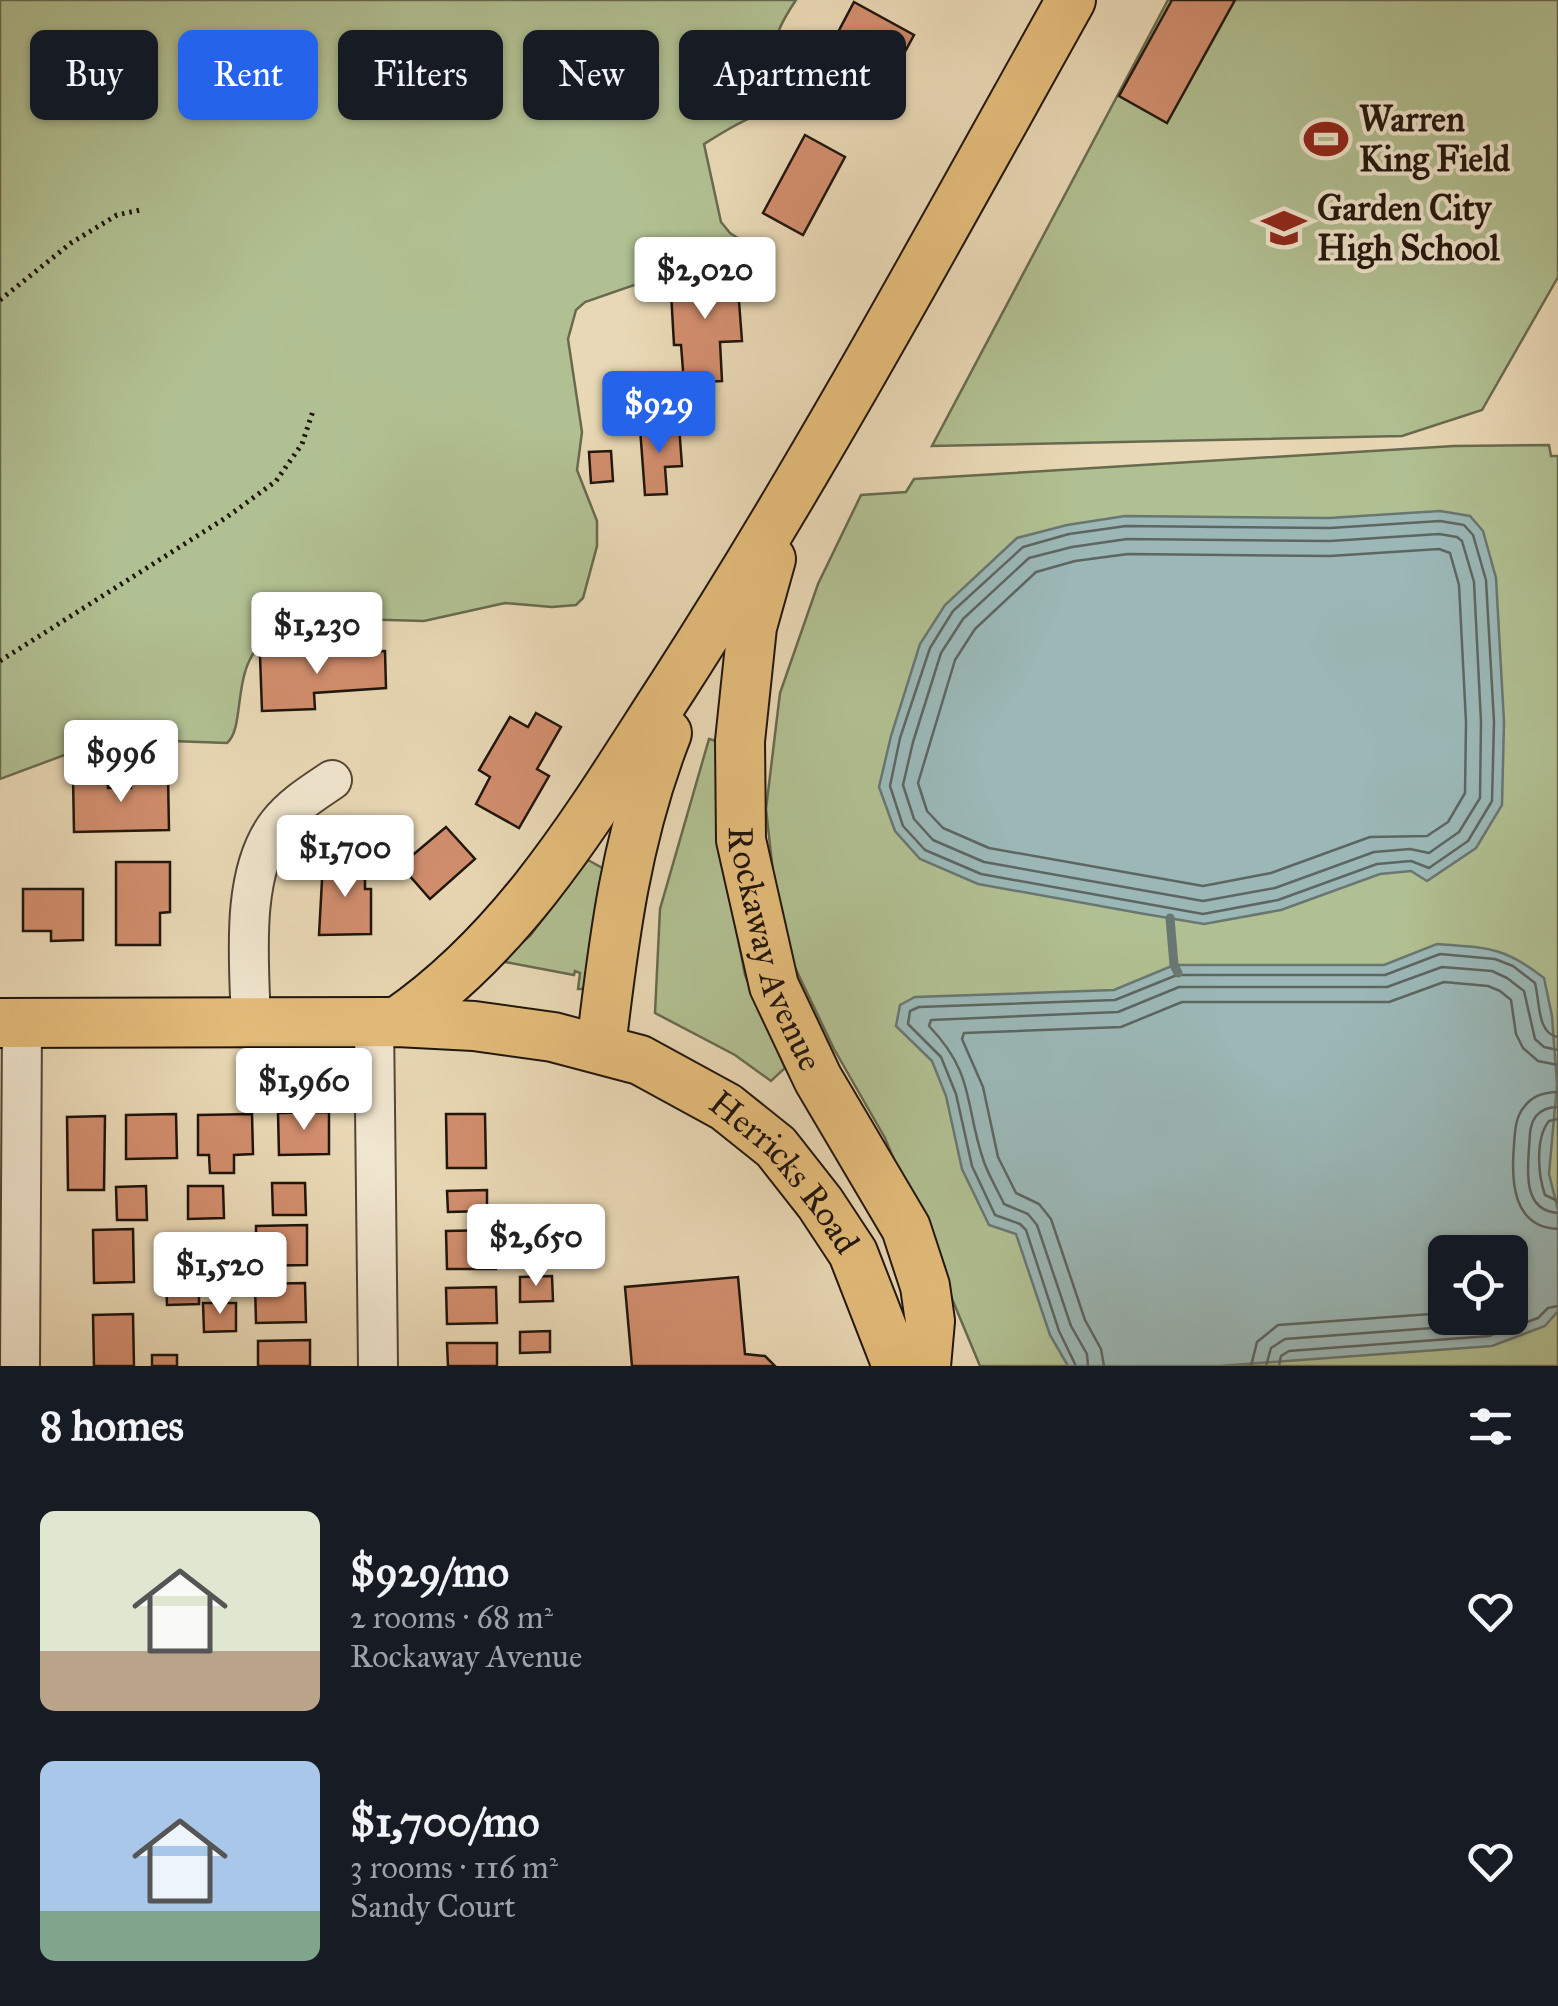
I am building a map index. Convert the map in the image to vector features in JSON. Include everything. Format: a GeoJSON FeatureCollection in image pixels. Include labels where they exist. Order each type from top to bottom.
{"type":"FeatureCollection","features":[{"type":"Feature","properties":{"kind":"main road","name":"Rockaway Avenue"},"geometry":{"type":"LineString","coordinates":[[386,1021],[426,1002],[478,957],[558,863],[786,506],[1071,0]]}},
{"type":"Feature","properties":{"kind":"main road","name":"Rockaway Avenue"},"geometry":{"type":"LineString","coordinates":[[786,506],[752,627],[740,741],[741,840],[774,986],[818,1079],[906,1228],[925,1286],[930,1320],[926,1366]]}},
{"type":"Feature","properties":{"kind":"main road","name":"Rockaway Avenue"},"geometry":{"type":"LineString","coordinates":[[601,1047],[628,859],[643,794],[702,641]]}},
{"type":"Feature","properties":{"kind":"main road","name":"Herricks Road"},"geometry":{"type":"LineString","coordinates":[[11,1023],[386,1021],[474,1026],[601,1047],[640,1060],[726,1108],[776,1148],[820,1203],[852,1254],[897,1366]]}},
{"type":"Feature","properties":{"kind":"street"},"geometry":{"type":"LineString","coordinates":[[251,1021],[249,927],[263,853],[276,826],[298,803],[332,780]]}},
{"type":"Feature","properties":{"kind":"street"},"geometry":{"type":"LineString","coordinates":[[378,1366],[386,1021]]}},
{"type":"Feature","properties":{"kind":"street"},"geometry":{"type":"LineString","coordinates":[[11,1023],[20,1366]]}},
{"type":"Feature","properties":{"kind":"path"},"geometry":{"type":"LineString","coordinates":[[0,300],[72,243],[117,215],[140,210]]}},
{"type":"Feature","properties":{"kind":"path"},"geometry":{"type":"LineString","coordinates":[[0,661],[227,517],[276,481],[302,444],[312,412]]}},
{"type":"Feature","properties":{"kind":"green space"},"geometry":{"type":"Polygon","coordinates":[[[0,0],[796,0],[779,30],[679,30],[679,120],[745,120],[704,144],[721,222],[730,233],[755,249],[721,249],[687,257],[669,273],[585,302],[576,310],[568,339],[582,432],[577,470],[597,521],[597,546],[583,598],[576,605],[505,603],[424,621],[354,619],[263,643],[247,667],[236,724],[227,743],[172,741],[120,755],[86,747],[0,779],[0,0]]]}},
{"type":"Feature","properties":{"kind":"green space","name":"Warren King Field"},"geometry":{"type":"Polygon","coordinates":[[[1168,0],[1558,0],[1558,277],[1482,410],[1402,436],[932,446],[1168,0]]]}},
{"type":"Feature","properties":{"kind":"green space"},"geometry":{"type":"Polygon","coordinates":[[[1549,445],[1551,456],[1558,456],[1558,1366],[980,1366],[885,1138],[834,1049],[780,936],[766,809],[780,693],[818,584],[861,495],[906,492],[914,479],[1454,446],[1549,445]]]}},
{"type":"Feature","properties":{"kind":"green space"},"geometry":{"type":"Polygon","coordinates":[[[709,739],[727,744],[723,859],[745,975],[785,1068],[771,1081],[735,1055],[655,1013],[660,909],[709,739]]]}},
{"type":"Feature","properties":{"kind":"green space"},"geometry":{"type":"Polygon","coordinates":[[[588,860],[604,869],[585,989],[578,989],[580,973],[575,971],[574,975],[500,961],[530,936],[588,860]]]}},
{"type":"Feature","properties":{"kind":"water"},"geometry":{"type":"Polygon","coordinates":[[[1440,511],[1470,516],[1483,531],[1496,578],[1504,722],[1502,805],[1476,848],[1427,881],[1411,871],[1380,874],[1281,910],[1204,924],[978,884],[920,859],[895,831],[879,787],[920,644],[945,605],[1017,538],[1125,516],[1329,518],[1440,511]]]}},
{"type":"Feature","properties":{"kind":"water"},"geometry":{"type":"Polygon","coordinates":[[[1437,944],[1505,954],[1544,978],[1552,1016],[1557,1085],[1549,1174],[1558,1210],[1558,1311],[1545,1326],[1528,1332],[1528,1235],[1428,1235],[1428,1335],[1521,1335],[1492,1346],[1219,1366],[1068,1366],[1050,1335],[1016,1234],[989,1225],[962,1169],[946,1096],[932,1061],[896,1026],[900,1005],[915,997],[1114,990],[1174,965],[1384,965],[1437,944]]]}},
{"type":"Feature","properties":{"kind":"building"},"geometry":{"type":"Polygon","coordinates":[[[1172,0],[1235,0],[1167,123],[1119,96],[1172,0]]]}},
{"type":"Feature","properties":{"kind":"building"},"geometry":{"type":"Polygon","coordinates":[[[854,2],[905,30],[839,30],[854,2]]]}},
{"type":"Feature","properties":{"kind":"building"},"geometry":{"type":"Polygon","coordinates":[[[906,31],[914,35],[906,50],[906,31]]]}},
{"type":"Feature","properties":{"kind":"building"},"geometry":{"type":"Polygon","coordinates":[[[805,135],[845,157],[803,235],[763,213],[805,135]]]}},
{"type":"Feature","properties":{"kind":"building"},"geometry":{"type":"Polygon","coordinates":[[[731,269],[732,288],[738,288],[742,341],[720,342],[722,381],[684,383],[681,345],[674,345],[671,292],[679,292],[677,272],[731,269]]]}},
{"type":"Feature","properties":{"kind":"building"},"geometry":{"type":"Polygon","coordinates":[[[679,425],[682,466],[665,467],[667,494],[645,495],[640,428],[679,425]]]}},
{"type":"Feature","properties":{"kind":"building"},"geometry":{"type":"Polygon","coordinates":[[[611,451],[613,481],[591,483],[589,452],[611,451]]]}},
{"type":"Feature","properties":{"kind":"building"},"geometry":{"type":"Polygon","coordinates":[[[385,651],[386,688],[314,693],[315,709],[262,711],[260,656],[385,651]]]}},
{"type":"Feature","properties":{"kind":"building"},"geometry":{"type":"Polygon","coordinates":[[[536,713],[561,727],[537,769],[549,776],[519,828],[476,804],[490,777],[479,770],[510,717],[528,727],[536,713]]]}},
{"type":"Feature","properties":{"kind":"building"},"geometry":{"type":"Polygon","coordinates":[[[168,775],[169,830],[74,832],[73,777],[107,776],[108,788],[131,788],[131,776],[168,775]]]}},
{"type":"Feature","properties":{"kind":"building"},"geometry":{"type":"Polygon","coordinates":[[[446,827],[475,859],[430,899],[395,859],[408,847],[414,854],[446,827]]]}},
{"type":"Feature","properties":{"kind":"building"},"geometry":{"type":"Polygon","coordinates":[[[116,862],[170,862],[170,912],[160,913],[160,945],[116,945],[116,862]]]}},
{"type":"Feature","properties":{"kind":"building"},"geometry":{"type":"Polygon","coordinates":[[[323,862],[365,862],[365,889],[371,889],[371,934],[319,935],[323,862]]]}},
{"type":"Feature","properties":{"kind":"building"},"geometry":{"type":"Polygon","coordinates":[[[23,889],[83,889],[83,940],[51,941],[51,931],[23,931],[23,889]]]}},
{"type":"Feature","properties":{"kind":"building"},"geometry":{"type":"Polygon","coordinates":[[[329,1112],[329,1154],[279,1155],[278,1113],[329,1112]]]}},
{"type":"Feature","properties":{"kind":"building"},"geometry":{"type":"Polygon","coordinates":[[[176,1114],[177,1158],[126,1159],[126,1115],[176,1114]]]}},
{"type":"Feature","properties":{"kind":"building"},"geometry":{"type":"Polygon","coordinates":[[[252,1114],[253,1154],[234,1155],[234,1173],[210,1173],[209,1155],[198,1155],[198,1115],[252,1114]]]}},
{"type":"Feature","properties":{"kind":"building"},"geometry":{"type":"Polygon","coordinates":[[[446,1114],[485,1114],[486,1168],[447,1168],[446,1114]]]}},
{"type":"Feature","properties":{"kind":"building"},"geometry":{"type":"Polygon","coordinates":[[[105,1116],[104,1190],[68,1190],[67,1117],[105,1116]]]}},
{"type":"Feature","properties":{"kind":"building"},"geometry":{"type":"Polygon","coordinates":[[[272,1183],[305,1183],[306,1215],[273,1215],[272,1183]]]}},
{"type":"Feature","properties":{"kind":"building"},"geometry":{"type":"Polygon","coordinates":[[[146,1186],[147,1220],[117,1220],[116,1187],[146,1186]]]}},
{"type":"Feature","properties":{"kind":"building"},"geometry":{"type":"Polygon","coordinates":[[[188,1186],[223,1186],[224,1218],[188,1219],[188,1186]]]}},
{"type":"Feature","properties":{"kind":"building"},"geometry":{"type":"Polygon","coordinates":[[[487,1190],[487,1211],[448,1212],[447,1191],[487,1190]]]}},
{"type":"Feature","properties":{"kind":"building"},"geometry":{"type":"Polygon","coordinates":[[[517,1220],[552,1220],[552,1242],[517,1243],[517,1220]]]}},
{"type":"Feature","properties":{"kind":"building"},"geometry":{"type":"Polygon","coordinates":[[[307,1225],[307,1265],[256,1266],[256,1226],[307,1225]]]}},
{"type":"Feature","properties":{"kind":"building"},"geometry":{"type":"Polygon","coordinates":[[[133,1229],[134,1282],[94,1283],[93,1230],[133,1229]]]}},
{"type":"Feature","properties":{"kind":"building"},"geometry":{"type":"Polygon","coordinates":[[[495,1230],[496,1269],[447,1269],[446,1231],[495,1230]]]}},
{"type":"Feature","properties":{"kind":"building"},"geometry":{"type":"Polygon","coordinates":[[[212,1252],[242,1252],[242,1275],[212,1276],[212,1252]]]}},
{"type":"Feature","properties":{"kind":"building"},"geometry":{"type":"Polygon","coordinates":[[[552,1276],[553,1301],[520,1302],[520,1277],[552,1276]]]}},
{"type":"Feature","properties":{"kind":"building"},"geometry":{"type":"Polygon","coordinates":[[[738,1277],[745,1354],[765,1356],[775,1366],[632,1366],[625,1287],[738,1277]]]}},
{"type":"Feature","properties":{"kind":"building"},"geometry":{"type":"Polygon","coordinates":[[[199,1278],[199,1304],[167,1305],[166,1279],[199,1278]]]}},
{"type":"Feature","properties":{"kind":"building"},"geometry":{"type":"Polygon","coordinates":[[[305,1283],[306,1322],[256,1323],[255,1284],[305,1283]]]}},
{"type":"Feature","properties":{"kind":"building"},"geometry":{"type":"Polygon","coordinates":[[[496,1287],[497,1323],[447,1324],[446,1288],[496,1287]]]}},
{"type":"Feature","properties":{"kind":"building"},"geometry":{"type":"Polygon","coordinates":[[[203,1303],[236,1303],[236,1331],[204,1332],[203,1303]]]}},
{"type":"Feature","properties":{"kind":"building"},"geometry":{"type":"Polygon","coordinates":[[[133,1314],[134,1366],[94,1366],[93,1315],[133,1314]]]}},
{"type":"Feature","properties":{"kind":"building"},"geometry":{"type":"Polygon","coordinates":[[[550,1331],[550,1352],[520,1353],[520,1332],[550,1331]]]}},
{"type":"Feature","properties":{"kind":"building"},"geometry":{"type":"Polygon","coordinates":[[[310,1340],[310,1366],[258,1366],[258,1341],[310,1340]]]}},
{"type":"Feature","properties":{"kind":"building"},"geometry":{"type":"Polygon","coordinates":[[[447,1343],[497,1343],[497,1366],[448,1366],[447,1343]]]}},
{"type":"Feature","properties":{"kind":"building"},"geometry":{"type":"Polygon","coordinates":[[[152,1355],[177,1355],[177,1366],[152,1366],[152,1355]]]}},
{"type":"Feature","properties":{"kind":"waterway"},"geometry":{"type":"LineString","coordinates":[[1170,918],[1178,973]]}},
{"type":"Feature","properties":{"kind":"place","name":"Warren King Field"},"geometry":{"type":"Point","coordinates":[1326,139]}},
{"type":"Feature","properties":{"kind":"place","name":"Garden City High School"},"geometry":{"type":"Point","coordinates":[1284,228]}}]}
